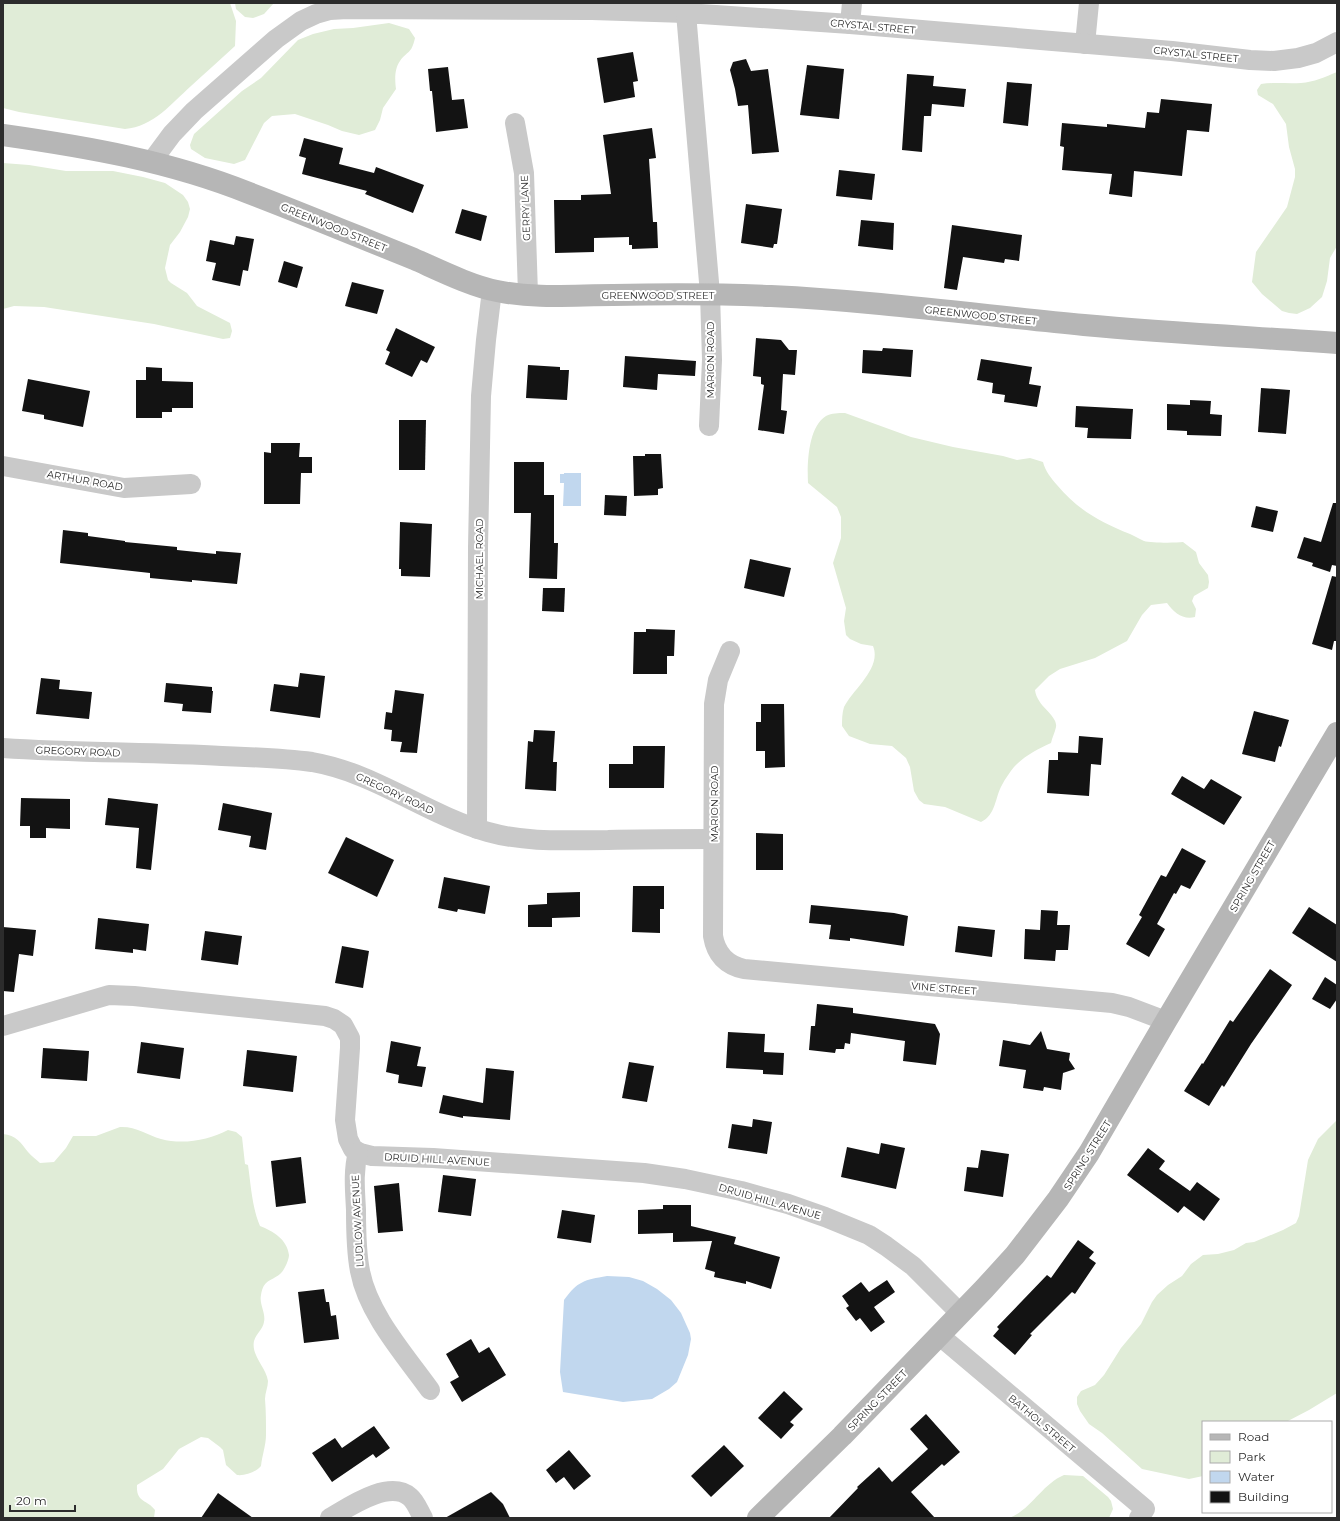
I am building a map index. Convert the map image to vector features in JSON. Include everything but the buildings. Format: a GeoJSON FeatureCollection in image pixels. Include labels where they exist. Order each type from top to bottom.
{"type":"FeatureCollection","features":[{"type":"Feature","properties":{"kind":"street"},"geometry":{"type":"LineString","coordinates":[[850,24],[852,3]]}},
{"type":"Feature","properties":{"kind":"street"},"geometry":{"type":"LineString","coordinates":[[1085,44],[1089,3]]}},
{"type":"Feature","properties":{"kind":"street","name":"CRYSTAL STREET"},"geometry":{"type":"LineString","coordinates":[[152,162],[172,134],[194,111],[276,39],[301,21],[316,14],[330,10],[592,10],[686,13],[850,24],[1274,61],[1316,53],[1337,42]]}},
{"type":"Feature","properties":{"kind":"street"},"geometry":{"type":"LineString","coordinates":[[686,13],[710,294]]}},
{"type":"Feature","properties":{"kind":"street","name":"GERRY LANE"},"geometry":{"type":"LineString","coordinates":[[515,123],[524,173],[528,294]]}},
{"type":"Feature","properties":{"kind":"street","name":"GREENWOOD STREET"},"geometry":{"type":"LineString","coordinates":[[3,135],[76,146],[152,162],[194,173],[492,290],[555,296],[710,294],[817,299],[1086,325],[1217,336],[1337,343]]}},
{"type":"Feature","properties":{"kind":"street","name":"MICHAEL ROAD"},"geometry":{"type":"LineString","coordinates":[[477,828],[478,548],[481,396],[492,290]]}},
{"type":"Feature","properties":{"kind":"street","name":"MARION ROAD"},"geometry":{"type":"LineString","coordinates":[[709,426],[712,360],[710,294]]}},
{"type":"Feature","properties":{"kind":"street","name":"ARTHUR ROAD"},"geometry":{"type":"LineString","coordinates":[[3,466],[124,488],[191,484]]}},
{"type":"Feature","properties":{"kind":"street","name":"MARION ROAD"},"geometry":{"type":"LineString","coordinates":[[722,958],[716,948],[713,936],[714,696],[718,680],[730,651]]}},
{"type":"Feature","properties":{"kind":"street","name":"SPRING STREET"},"geometry":{"type":"LineString","coordinates":[[758,1518],[847,1431],[940,1336],[1015,1254],[1066,1189],[1090,1153],[1166,1021],[1337,733]]}},
{"type":"Feature","properties":{"kind":"street","name":"GREGORY ROAD"},"geometry":{"type":"LineString","coordinates":[[3,748],[47,751],[168,753],[268,758],[314,763],[343,770],[370,779],[442,815],[504,836],[549,841],[713,840]]}},
{"type":"Feature","properties":{"kind":"street","name":"VINE STREET"},"geometry":{"type":"LineString","coordinates":[[722,958],[731,965],[744,969],[1112,1003],[1129,1007],[1166,1021]]}},
{"type":"Feature","properties":{"kind":"street"},"geometry":{"type":"LineString","coordinates":[[3,1026],[114,995],[160,998],[330,1017],[342,1025],[350,1038],[345,1120],[350,1145],[358,1152]]}},
{"type":"Feature","properties":{"kind":"street","name":"DRUID HILL AVENUE"},"geometry":{"type":"LineString","coordinates":[[358,1152],[372,1156],[432,1158],[644,1173],[685,1179],[741,1191],[825,1217],[869,1235],[913,1266],[960,1313]]}},
{"type":"Feature","properties":{"kind":"street","name":"LUDLOW AVENUE"},"geometry":{"type":"LineString","coordinates":[[358,1152],[354,1172],[356,1231],[360,1272],[364,1288],[386,1330],[430,1390]]}},
{"type":"Feature","properties":{"kind":"street","name":"BATHOL STREET"},"geometry":{"type":"LineString","coordinates":[[940,1336],[1142,1513]]}},
{"type":"Feature","properties":{"kind":"street"},"geometry":{"type":"LineString","coordinates":[[330,1518],[378,1493],[390,1490],[399,1491],[412,1498],[423,1518]]}},
{"type":"Feature","properties":{"kind":"green space"},"geometry":{"type":"Polygon","coordinates":[[[3,3],[230,3],[236,21],[235,46],[169,107],[153,119],[135,127],[125,129],[19,112],[3,108],[3,3]]]}},
{"type":"Feature","properties":{"kind":"green space"},"geometry":{"type":"Polygon","coordinates":[[[235,3],[274,3],[264,14],[253,18],[245,17],[236,9],[235,3]]]}},
{"type":"Feature","properties":{"kind":"green space"},"geometry":{"type":"Polygon","coordinates":[[[389,23],[409,29],[415,38],[411,50],[398,64],[395,75],[396,89],[383,108],[380,120],[375,130],[359,135],[342,131],[295,114],[272,116],[264,123],[245,160],[234,164],[205,158],[191,149],[190,145],[194,134],[242,91],[261,78],[298,40],[313,34],[334,29],[389,23]]]}},
{"type":"Feature","properties":{"kind":"green space"},"geometry":{"type":"Polygon","coordinates":[[[1337,72],[1337,246],[1330,258],[1327,281],[1322,297],[1310,308],[1297,314],[1289,313],[1282,311],[1262,294],[1252,282],[1256,252],[1287,207],[1295,177],[1295,169],[1289,147],[1286,124],[1273,104],[1258,95],[1257,90],[1261,84],[1306,82],[1337,72]]]}},
{"type":"Feature","properties":{"kind":"green space"},"geometry":{"type":"Polygon","coordinates":[[[3,163],[29,165],[66,171],[113,171],[165,183],[183,195],[188,202],[190,209],[188,217],[180,232],[170,245],[165,268],[168,280],[187,293],[197,306],[230,323],[232,331],[230,338],[223,339],[154,324],[44,307],[14,306],[3,309],[3,163]]]}},
{"type":"Feature","properties":{"kind":"green space"},"geometry":{"type":"Polygon","coordinates":[[[845,413],[911,437],[1017,460],[1030,458],[1043,462],[1047,472],[1057,485],[1073,502],[1081,508],[1099,520],[1144,541],[1163,543],[1183,542],[1196,552],[1199,563],[1208,575],[1208,588],[1194,596],[1192,601],[1196,609],[1195,617],[1183,617],[1179,615],[1167,603],[1151,605],[1142,615],[1127,641],[1095,658],[1060,669],[1049,676],[1035,690],[1039,701],[1056,723],[1051,743],[1036,750],[1014,767],[1002,785],[990,815],[981,822],[945,807],[924,804],[919,800],[914,791],[910,767],[906,758],[892,746],[870,744],[849,736],[842,726],[842,714],[844,707],[870,670],[874,662],[875,654],[873,646],[861,644],[850,639],[846,635],[844,621],[846,608],[833,563],[841,538],[841,517],[837,507],[808,483],[808,475],[810,446],[815,428],[826,416],[845,413]]]}},
{"type":"Feature","properties":{"kind":"green space"},"geometry":{"type":"Polygon","coordinates":[[[1337,1120],[1337,1393],[1288,1421],[1202,1421],[1202,1476],[1189,1479],[1142,1469],[1102,1433],[1089,1424],[1080,1411],[1077,1404],[1077,1397],[1081,1391],[1095,1385],[1104,1375],[1121,1348],[1141,1324],[1157,1295],[1168,1285],[1182,1276],[1191,1264],[1203,1255],[1218,1254],[1234,1250],[1246,1243],[1254,1242],[1296,1223],[1299,1216],[1308,1160],[1318,1139],[1337,1120]]]}},
{"type":"Feature","properties":{"kind":"green space"},"geometry":{"type":"Polygon","coordinates":[[[120,1127],[131,1128],[161,1139],[178,1142],[204,1139],[221,1134],[228,1130],[236,1132],[242,1137],[245,1164],[248,1165],[253,1204],[257,1219],[260,1226],[279,1236],[288,1249],[289,1255],[282,1273],[266,1283],[262,1290],[261,1298],[264,1322],[254,1341],[255,1352],[265,1371],[268,1381],[265,1399],[266,1439],[261,1466],[250,1473],[237,1475],[226,1465],[223,1450],[208,1438],[201,1437],[179,1449],[163,1469],[137,1485],[137,1491],[140,1498],[155,1510],[154,1518],[3,1518],[3,1134],[18,1140],[40,1163],[54,1162],[66,1148],[73,1136],[96,1136],[120,1127]]]}},
{"type":"Feature","properties":{"kind":"green space"},"geometry":{"type":"Polygon","coordinates":[[[1064,1475],[1083,1476],[1108,1497],[1111,1501],[1113,1509],[1109,1518],[1009,1518],[1024,1509],[1049,1484],[1064,1475]]]}},
{"type":"Feature","properties":{"kind":"water"},"geometry":{"type":"Polygon","coordinates":[[[581,473],[581,506],[563,506],[564,483],[560,483],[560,474],[581,473]]]}},
{"type":"Feature","properties":{"kind":"water"},"geometry":{"type":"Polygon","coordinates":[[[607,1276],[629,1277],[643,1281],[657,1289],[671,1300],[681,1313],[690,1333],[691,1339],[688,1355],[677,1382],[669,1389],[652,1399],[623,1402],[563,1392],[560,1372],[564,1300],[573,1289],[582,1282],[607,1276]]]}}]}
